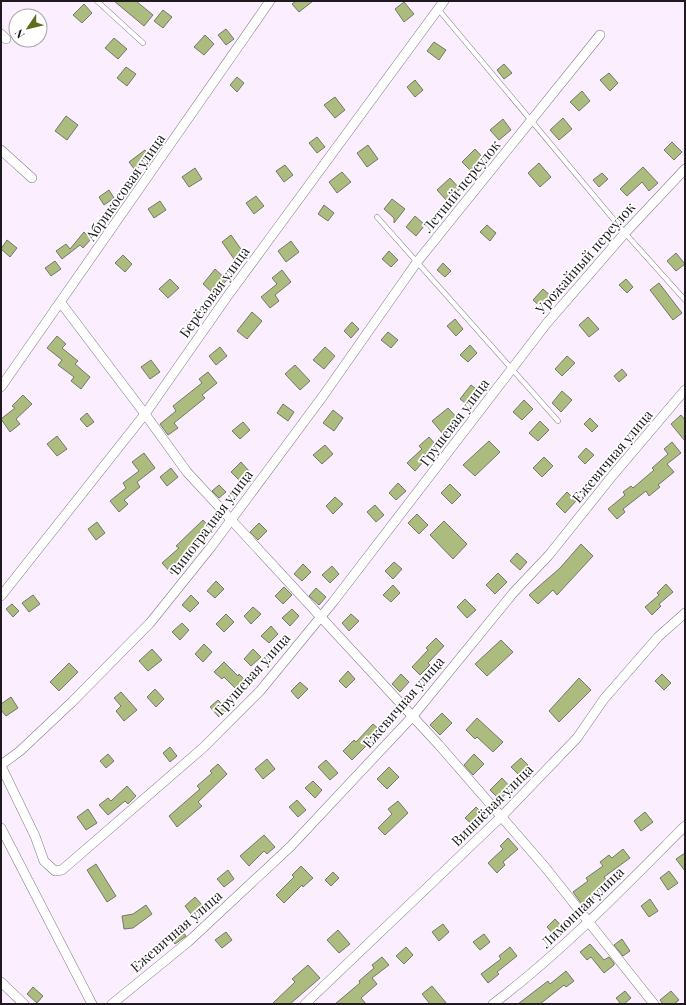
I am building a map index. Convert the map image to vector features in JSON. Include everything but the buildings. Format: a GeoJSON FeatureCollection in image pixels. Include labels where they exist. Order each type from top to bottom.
{"type":"FeatureCollection","features":[{"type":"Feature","properties":{"kind":"street","name":"Абрикосовая улица"},"geometry":{"type":"LineString","coordinates":[[1,387],[270,1]]}},
{"type":"Feature","properties":{"kind":"street","name":"Берёзовая улица"},"geometry":{"type":"LineString","coordinates":[[1,596],[145,414],[229,294],[444,1]]}},
{"type":"Feature","properties":{"kind":"street","name":"Летний переулок"},"geometry":{"type":"LineString","coordinates":[[415,266],[600,35]]}},
{"type":"Feature","properties":{"kind":"street"},"geometry":{"type":"LineString","coordinates":[[1,150],[32,178]]}},
{"type":"Feature","properties":{"kind":"street","name":"Урожайный переулок"},"geometry":{"type":"LineString","coordinates":[[512,370],[547,323],[625,233],[685,169]]}},
{"type":"Feature","properties":{"kind":"street","name":"Виноградная улица"},"geometry":{"type":"LineString","coordinates":[[1,766],[20,751],[72,702],[150,623],[211,547],[230,519],[323,396],[415,266]]}},
{"type":"Feature","properties":{"kind":"street"},"geometry":{"type":"LineString","coordinates":[[61,303],[77,322],[186,472],[321,616],[412,717],[439,744],[545,867],[588,923],[654,1004]]}},
{"type":"Feature","properties":{"kind":"street","name":"Грушевая улица"},"geometry":{"type":"LineString","coordinates":[[1,766],[35,836],[44,861],[55,870],[62,870],[204,747],[260,690],[321,616],[512,370]]}},
{"type":"Feature","properties":{"kind":"street","name":"Ежевичная улица"},"geometry":{"type":"LineString","coordinates":[[112,1004],[188,942],[290,847],[412,717],[514,592],[549,555],[613,475],[685,390]]}},
{"type":"Feature","properties":{"kind":"street","name":"Вишнёвая улица"},"geometry":{"type":"LineString","coordinates":[[305,1004],[501,817],[577,738],[604,699],[658,637],[685,613]]}},
{"type":"Feature","properties":{"kind":"street","name":"Лимонная улица"},"geometry":{"type":"LineString","coordinates":[[493,1004],[520,983],[588,923],[685,826]]}},
{"type":"Feature","properties":{"kind":"street"},"geometry":{"type":"LineString","coordinates":[[1,828],[92,1004]]}},
{"type":"Feature","properties":{"kind":"street"},"geometry":{"type":"LineString","coordinates":[[1,982],[24,1004]]}},
{"type":"Feature","properties":{"kind":"lane"},"geometry":{"type":"LineString","coordinates":[[97,1],[143,43]]}},
{"type":"Feature","properties":{"kind":"lane"},"geometry":{"type":"LineString","coordinates":[[438,10],[625,233],[685,300]]}},
{"type":"Feature","properties":{"kind":"lane"},"geometry":{"type":"LineString","coordinates":[[377,217],[415,266],[558,421]]}}]}
